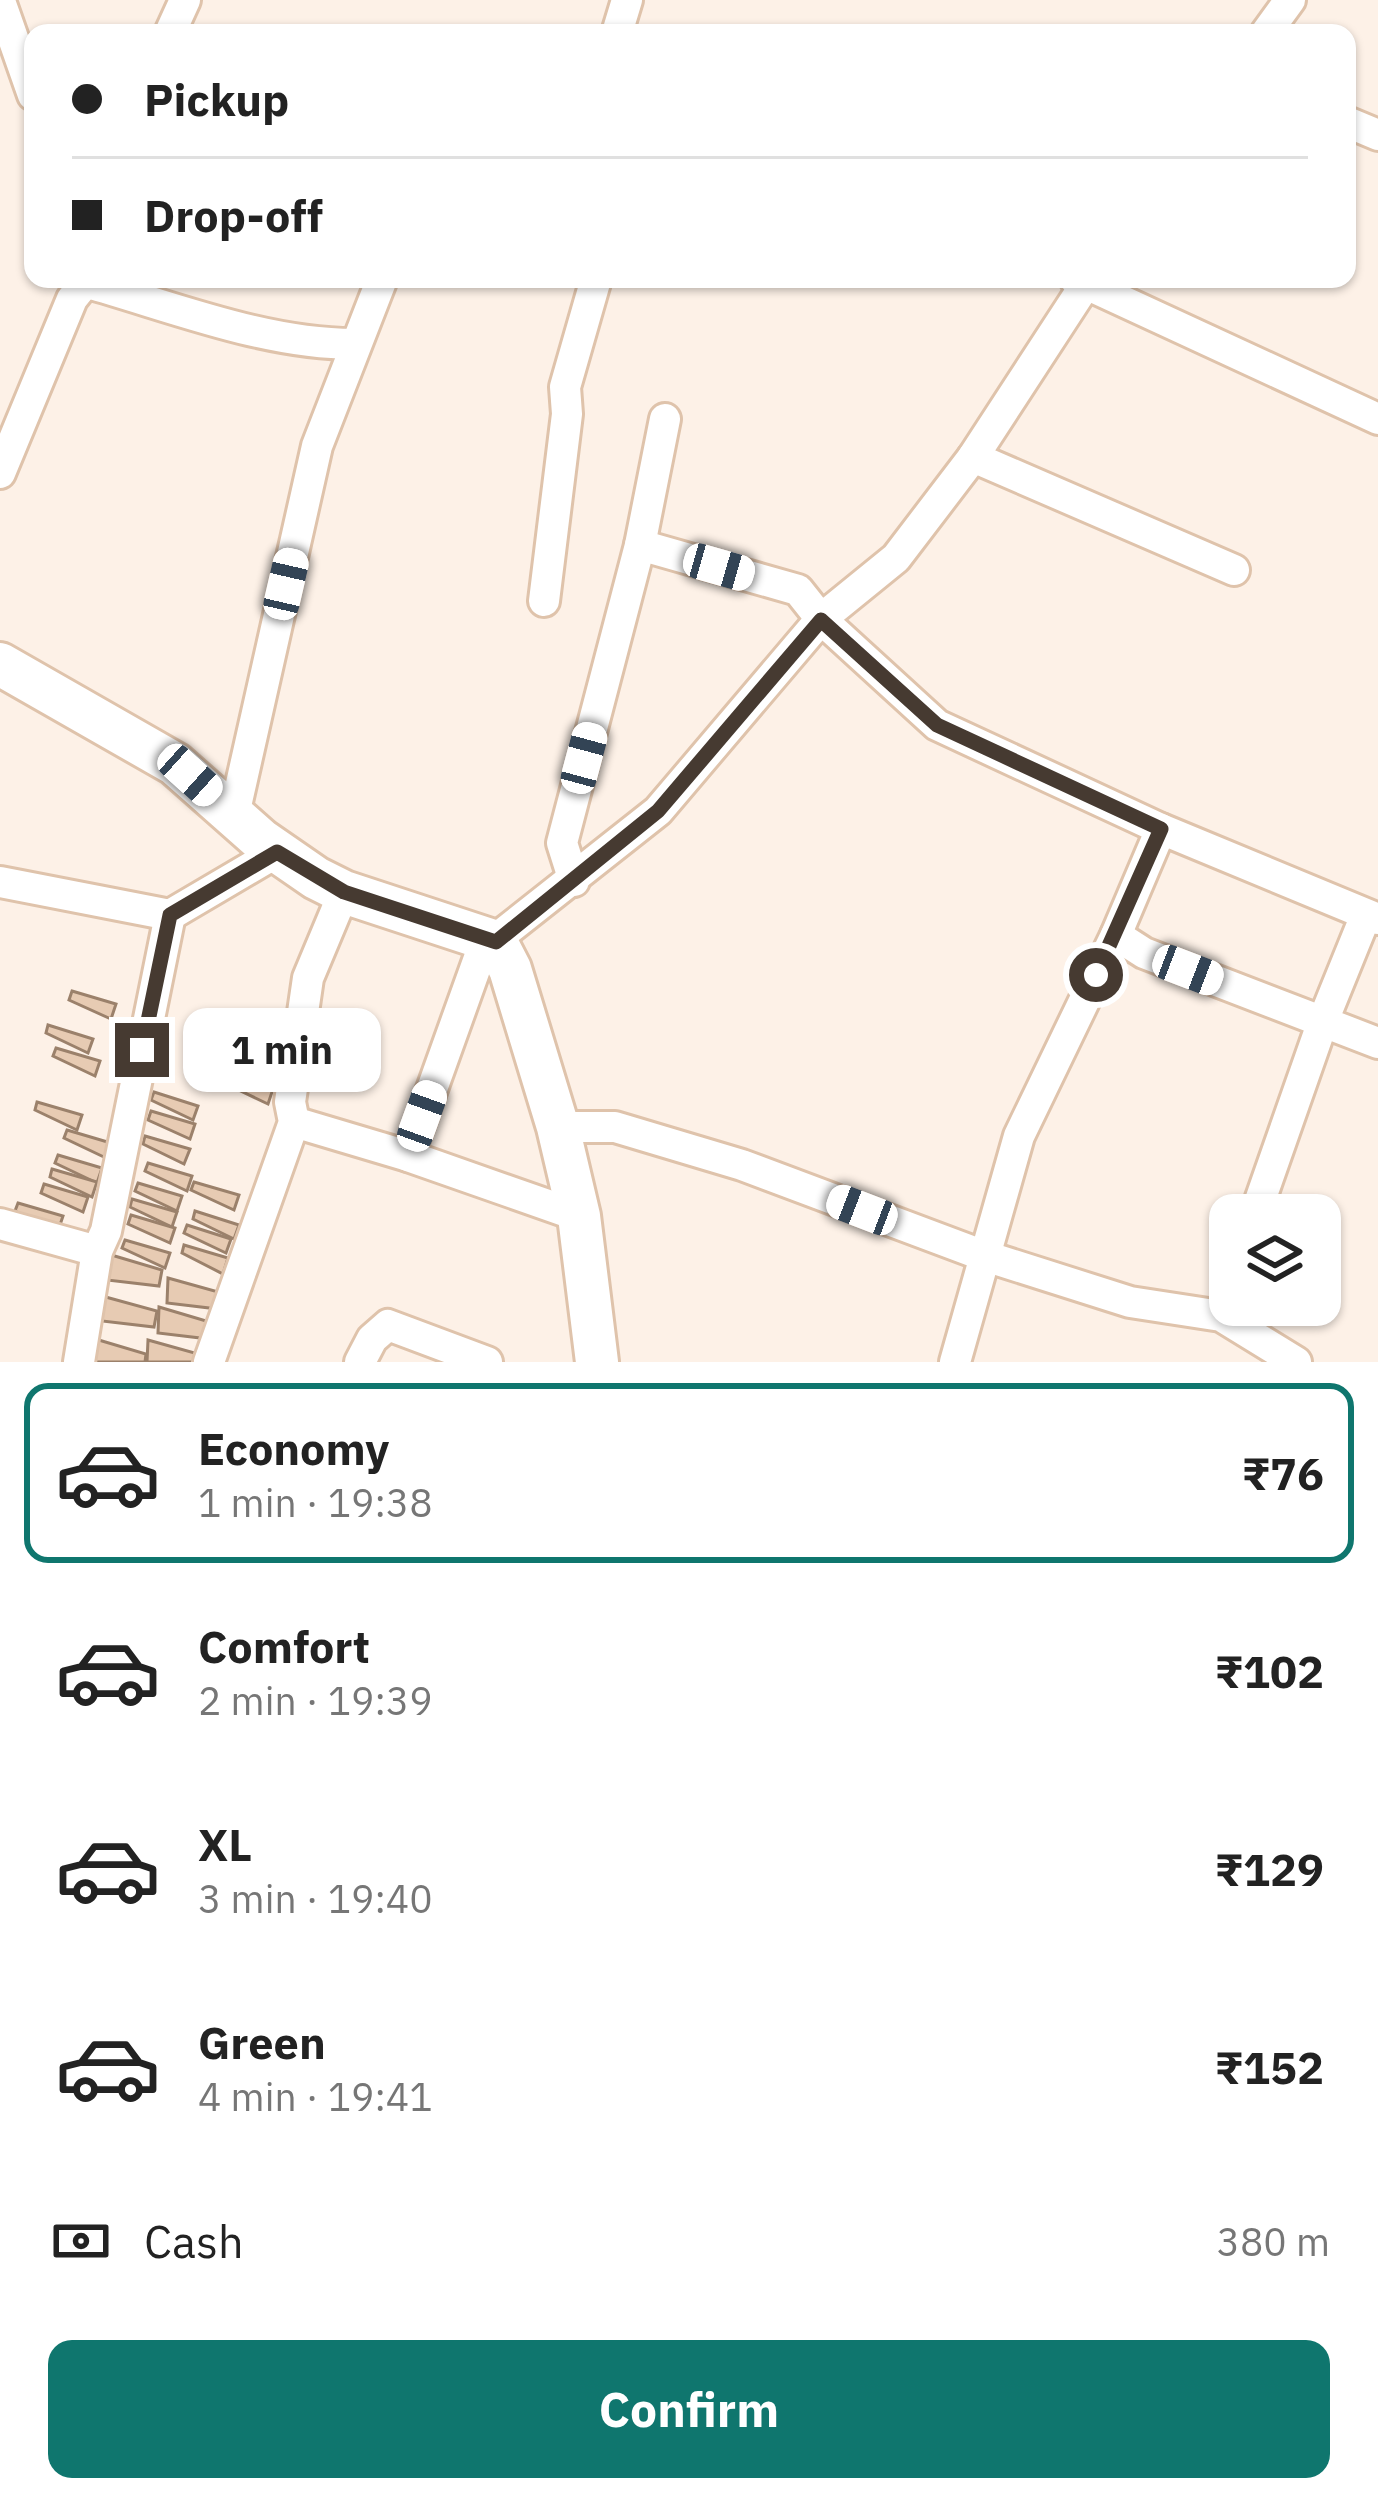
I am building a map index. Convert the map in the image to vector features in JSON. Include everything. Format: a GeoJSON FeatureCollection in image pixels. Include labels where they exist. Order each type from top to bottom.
{"type":"FeatureCollection","features":[{"type":"Feature","properties":{"kind":"main road"},"geometry":{"type":"LineString","coordinates":[[0,664],[175,764],[277,852],[344,892],[496,942],[510,969],[558,1126],[579,1216],[597,1362]]}},
{"type":"Feature","properties":{"kind":"street"},"geometry":{"type":"LineString","coordinates":[[0,1],[24,69]]}},
{"type":"Feature","properties":{"kind":"street"},"geometry":{"type":"LineString","coordinates":[[0,472],[72,299],[82,288]]}},
{"type":"Feature","properties":{"kind":"street"},"geometry":{"type":"LineString","coordinates":[[111,288],[229,324],[324,344],[354,344]]}},
{"type":"Feature","properties":{"kind":"street"},"geometry":{"type":"LineString","coordinates":[[234,815],[317,446],[378,288]]}},
{"type":"Feature","properties":{"kind":"street"},"geometry":{"type":"LineString","coordinates":[[544,601],[567,414],[565,387],[593,288]]}},
{"type":"Feature","properties":{"kind":"street"},"geometry":{"type":"LineString","coordinates":[[408,1156],[478,958],[658,811],[821,620],[896,558],[973,457],[1079,288]]}},
{"type":"Feature","properties":{"kind":"street"},"geometry":{"type":"LineString","coordinates":[[1098,288],[1378,419]]}},
{"type":"Feature","properties":{"kind":"street"},"geometry":{"type":"LineString","coordinates":[[574,880],[562,843],[640,544],[665,418]]}},
{"type":"Feature","properties":{"kind":"street"},"geometry":{"type":"LineString","coordinates":[[973,457],[1234,569]]}},
{"type":"Feature","properties":{"kind":"street"},"geometry":{"type":"LineString","coordinates":[[640,544],[798,590],[821,620],[937,725],[1161,829],[1372,917],[1322,1021],[1263,1194]]}},
{"type":"Feature","properties":{"kind":"street"},"geometry":{"type":"LineString","coordinates":[[955,1362],[1019,1136],[1116,935],[1161,829]]}},
{"type":"Feature","properties":{"kind":"street"},"geometry":{"type":"LineString","coordinates":[[0,882],[170,915],[277,852]]}},
{"type":"Feature","properties":{"kind":"street"},"geometry":{"type":"LineString","coordinates":[[209,1362],[295,1122],[290,1102],[308,978],[344,892]]}},
{"type":"Feature","properties":{"kind":"street"},"geometry":{"type":"LineString","coordinates":[[80,1362],[97,1251],[106,1231],[170,915]]}},
{"type":"Feature","properties":{"kind":"street"},"geometry":{"type":"LineString","coordinates":[[1116,935],[1144,953],[1378,1042]]}},
{"type":"Feature","properties":{"kind":"street"},"geometry":{"type":"LineString","coordinates":[[295,1122],[579,1216]]}},
{"type":"Feature","properties":{"kind":"street"},"geometry":{"type":"LineString","coordinates":[[558,1126],[615,1126],[742,1165],[982,1255],[1130,1302],[1209,1302]]}},
{"type":"Feature","properties":{"kind":"street"},"geometry":{"type":"LineString","coordinates":[[0,1224],[97,1251]]}},
{"type":"Feature","properties":{"kind":"street"},"geometry":{"type":"LineString","coordinates":[[360,1362],[372,1339],[388,1325],[487,1362]]}},
{"type":"Feature","properties":{"kind":"street"},"geometry":{"type":"LineString","coordinates":[[1253,1326],[1296,1362]]}},
{"type":"Feature","properties":{"kind":"building"},"geometry":{"type":"Polygon","coordinates":[[[72,991],[116,1004],[111,1019],[69,1000],[72,991]]]}},
{"type":"Feature","properties":{"kind":"building"},"geometry":{"type":"Polygon","coordinates":[[[48,1025],[93,1039],[88,1053],[46,1033],[48,1025]]]}},
{"type":"Feature","properties":{"kind":"building"},"geometry":{"type":"Polygon","coordinates":[[[56,1048],[100,1061],[95,1076],[53,1056],[56,1048]]]}},
{"type":"Feature","properties":{"kind":"building"},"geometry":{"type":"Polygon","coordinates":[[[225,1051],[269,1064],[264,1079],[222,1059],[225,1051]]]}},
{"type":"Feature","properties":{"kind":"building"},"geometry":{"type":"Polygon","coordinates":[[[228,1076],[273,1089],[268,1104],[226,1084],[228,1076]]]}},
{"type":"Feature","properties":{"kind":"building"},"geometry":{"type":"Polygon","coordinates":[[[154,1092],[198,1106],[193,1120],[151,1100],[154,1092]]]}},
{"type":"Feature","properties":{"kind":"building"},"geometry":{"type":"Polygon","coordinates":[[[37,1102],[82,1115],[77,1130],[35,1110],[37,1102]]]}},
{"type":"Feature","properties":{"kind":"building"},"geometry":{"type":"Polygon","coordinates":[[[151,1111],[195,1124],[190,1139],[148,1120],[151,1111]]]}},
{"type":"Feature","properties":{"kind":"building"},"geometry":{"type":"Polygon","coordinates":[[[67,1130],[111,1143],[106,1158],[64,1138],[67,1130]]]}},
{"type":"Feature","properties":{"kind":"building"},"geometry":{"type":"Polygon","coordinates":[[[145,1136],[190,1149],[184,1164],[143,1144],[145,1136]]]}},
{"type":"Feature","properties":{"kind":"building"},"geometry":{"type":"Polygon","coordinates":[[[58,1155],[102,1168],[97,1183],[55,1163],[58,1155]]]}},
{"type":"Feature","properties":{"kind":"building"},"geometry":{"type":"Polygon","coordinates":[[[148,1163],[192,1176],[187,1191],[145,1171],[148,1163]]]}},
{"type":"Feature","properties":{"kind":"building"},"geometry":{"type":"Polygon","coordinates":[[[52,1169],[97,1182],[92,1197],[50,1177],[52,1169]]]}},
{"type":"Feature","properties":{"kind":"building"},"geometry":{"type":"Polygon","coordinates":[[[194,1182],[239,1195],[234,1210],[191,1190],[194,1182]]]}},
{"type":"Feature","properties":{"kind":"building"},"geometry":{"type":"Polygon","coordinates":[[[138,1183],[182,1196],[177,1211],[135,1191],[138,1183]]]}},
{"type":"Feature","properties":{"kind":"building"},"geometry":{"type":"Polygon","coordinates":[[[44,1184],[88,1197],[83,1212],[41,1193],[44,1184]]]}},
{"type":"Feature","properties":{"kind":"building"},"geometry":{"type":"Polygon","coordinates":[[[132,1199],[177,1212],[172,1227],[130,1207],[132,1199]]]}},
{"type":"Feature","properties":{"kind":"building"},"geometry":{"type":"Polygon","coordinates":[[[18,1203],[63,1216],[58,1231],[15,1211],[18,1203]]]}},
{"type":"Feature","properties":{"kind":"building"},"geometry":{"type":"Polygon","coordinates":[[[195,1211],[239,1225],[234,1239],[193,1219],[195,1211]]]}},
{"type":"Feature","properties":{"kind":"building"},"geometry":{"type":"Polygon","coordinates":[[[131,1215],[175,1228],[170,1243],[128,1224],[131,1215]]]}},
{"type":"Feature","properties":{"kind":"building"},"geometry":{"type":"Polygon","coordinates":[[[187,1225],[231,1239],[226,1253],[184,1233],[187,1225]]]}},
{"type":"Feature","properties":{"kind":"building"},"geometry":{"type":"Polygon","coordinates":[[[125,1240],[170,1253],[165,1268],[122,1248],[125,1240]]]}},
{"type":"Feature","properties":{"kind":"building"},"geometry":{"type":"Polygon","coordinates":[[[184,1245],[228,1258],[223,1274],[182,1253],[184,1245]]]}},
{"type":"Feature","properties":{"kind":"building"},"geometry":{"type":"Polygon","coordinates":[[[108,1254],[162,1270],[159,1286],[107,1280],[108,1254]]]}},
{"type":"Feature","properties":{"kind":"building"},"geometry":{"type":"Polygon","coordinates":[[[168,1278],[222,1293],[218,1309],[167,1303],[168,1278]]]}},
{"type":"Feature","properties":{"kind":"building"},"geometry":{"type":"Polygon","coordinates":[[[102,1296],[157,1311],[154,1327],[102,1321],[102,1296]]]}},
{"type":"Feature","properties":{"kind":"building"},"geometry":{"type":"Polygon","coordinates":[[[159,1307],[213,1323],[209,1339],[158,1333],[159,1307]]]}},
{"type":"Feature","properties":{"kind":"building"},"geometry":{"type":"Polygon","coordinates":[[[92,1338],[146,1354],[145,1362],[91,1362],[92,1338]]]}},
{"type":"Feature","properties":{"kind":"building"},"geometry":{"type":"Polygon","coordinates":[[[148,1340],[202,1355],[201,1362],[147,1362],[148,1340]]]}},
{"type":"Feature","properties":{"kind":"route"},"geometry":{"type":"LineString","coordinates":[[142,1050],[170,915],[277,852],[344,892],[496,942],[658,811],[821,620],[937,725],[1161,829],[1096,975]]}}]}
